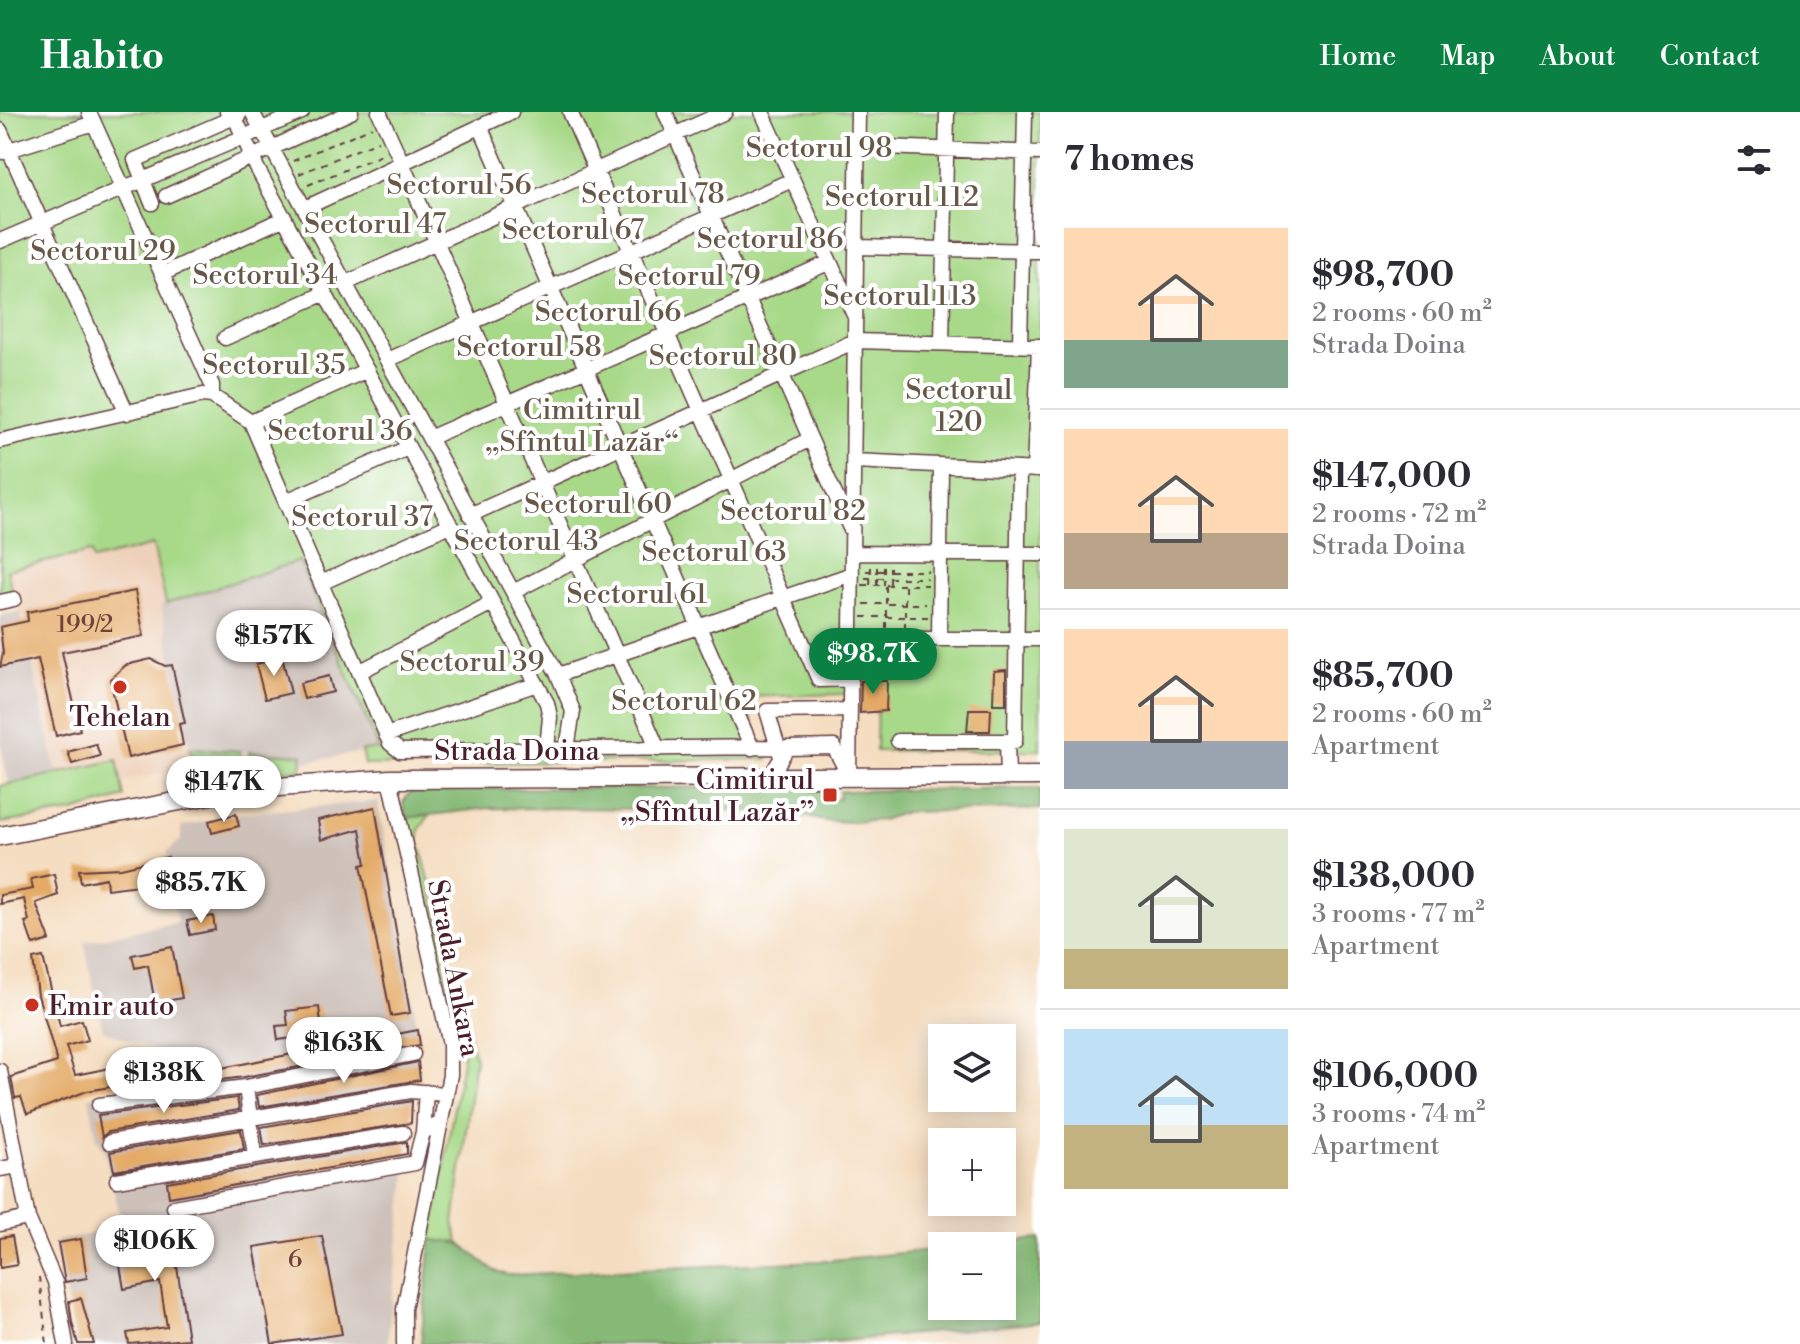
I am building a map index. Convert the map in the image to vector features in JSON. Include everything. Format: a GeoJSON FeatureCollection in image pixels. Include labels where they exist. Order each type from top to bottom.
{"type":"FeatureCollection","features":[{"type":"Feature","properties":{"kind":"main road","name":"Strada Doina"},"geometry":{"type":"LineString","coordinates":[[0,836],[236,790],[390,779],[1040,776]]}},
{"type":"Feature","properties":{"kind":"street"},"geometry":{"type":"LineString","coordinates":[[0,241],[303,112],[312,132]]}},
{"type":"Feature","properties":{"kind":"street"},"geometry":{"type":"LineString","coordinates":[[166,196],[271,151],[351,112]]}},
{"type":"Feature","properties":{"kind":"street"},"geometry":{"type":"LineString","coordinates":[[305,208],[511,112]]}},
{"type":"Feature","properties":{"kind":"street"},"geometry":{"type":"LineString","coordinates":[[570,112],[819,680],[851,679]]}},
{"type":"Feature","properties":{"kind":"street"},"geometry":{"type":"LineString","coordinates":[[665,112],[853,535]]}},
{"type":"Feature","properties":{"kind":"street"},"geometry":{"type":"LineString","coordinates":[[346,283],[725,112]]}},
{"type":"Feature","properties":{"kind":"street"},"geometry":{"type":"LineString","coordinates":[[762,112],[856,319]]}},
{"type":"Feature","properties":{"kind":"street"},"geometry":{"type":"LineString","coordinates":[[849,776],[851,639],[858,577],[852,553],[858,112]]}},
{"type":"Feature","properties":{"kind":"street"},"geometry":{"type":"LineString","coordinates":[[942,342],[947,112]]}},
{"type":"Feature","properties":{"kind":"street"},"geometry":{"type":"LineString","coordinates":[[1020,345],[1025,112]]}},
{"type":"Feature","properties":{"kind":"street"},"geometry":{"type":"LineString","coordinates":[[240,114],[261,130],[558,675],[573,711],[567,749]]}},
{"type":"Feature","properties":{"kind":"street"},"geometry":{"type":"LineString","coordinates":[[240,114],[244,137],[253,158],[550,709],[547,749]]}},
{"type":"Feature","properties":{"kind":"street"},"geometry":{"type":"LineString","coordinates":[[152,203],[135,160],[240,114]]}},
{"type":"Feature","properties":{"kind":"street"},"geometry":{"type":"LineString","coordinates":[[4,152],[92,118],[212,385],[212,396]]}},
{"type":"Feature","properties":{"kind":"street"},"geometry":{"type":"LineString","coordinates":[[480,126],[752,748]]}},
{"type":"Feature","properties":{"kind":"street"},"geometry":{"type":"LineString","coordinates":[[387,129],[658,749]]}},
{"type":"Feature","properties":{"kind":"street"},"geometry":{"type":"LineString","coordinates":[[0,130],[4,152],[42,223],[127,413]]}},
{"type":"Feature","properties":{"kind":"street"},"geometry":{"type":"LineString","coordinates":[[858,146],[1040,153]]}},
{"type":"Feature","properties":{"kind":"street"},"geometry":{"type":"LineString","coordinates":[[387,360],[792,180]]}},
{"type":"Feature","properties":{"kind":"street"},"geometry":{"type":"LineString","coordinates":[[162,274],[285,218]]}},
{"type":"Feature","properties":{"kind":"street"},"geometry":{"type":"LineString","coordinates":[[857,247],[1040,251]]}},
{"type":"Feature","properties":{"kind":"street"},"geometry":{"type":"LineString","coordinates":[[429,438],[828,263]]}},
{"type":"Feature","properties":{"kind":"street"},"geometry":{"type":"LineString","coordinates":[[225,338],[325,293]]}},
{"type":"Feature","properties":{"kind":"street"},"geometry":{"type":"LineString","coordinates":[[470,515],[855,341],[1040,346],[1031,470],[1017,554],[1016,741],[1008,777]]}},
{"type":"Feature","properties":{"kind":"street"},"geometry":{"type":"LineString","coordinates":[[251,422],[367,370]]}},
{"type":"Feature","properties":{"kind":"street"},"geometry":{"type":"LineString","coordinates":[[0,441],[212,396],[251,422],[386,735],[393,747],[403,751],[752,748],[780,752],[787,748],[834,747],[849,776]]}},
{"type":"Feature","properties":{"kind":"street"},"geometry":{"type":"LineString","coordinates":[[513,592],[810,439]]}},
{"type":"Feature","properties":{"kind":"street"},"geometry":{"type":"LineString","coordinates":[[286,501],[408,448]]}},
{"type":"Feature","properties":{"kind":"street"},"geometry":{"type":"LineString","coordinates":[[854,461],[1031,470]]}},
{"type":"Feature","properties":{"kind":"street"},"geometry":{"type":"LineString","coordinates":[[939,639],[941,466]]}},
{"type":"Feature","properties":{"kind":"street"},"geometry":{"type":"LineString","coordinates":[[321,583],[450,525]]}},
{"type":"Feature","properties":{"kind":"street"},"geometry":{"type":"LineString","coordinates":[[852,553],[1040,554]]}},
{"type":"Feature","properties":{"kind":"street"},"geometry":{"type":"LineString","coordinates":[[558,675],[782,597],[858,577]]}},
{"type":"Feature","properties":{"kind":"street"},"geometry":{"type":"LineString","coordinates":[[359,672],[492,603]]}},
{"type":"Feature","properties":{"kind":"street"},"geometry":{"type":"LineString","coordinates":[[851,639],[1040,639]]}},
{"type":"Feature","properties":{"kind":"street"},"geometry":{"type":"LineString","coordinates":[[386,735],[537,684]]}},
{"type":"Feature","properties":{"kind":"street"},"geometry":{"type":"LineString","coordinates":[[771,776],[780,752],[767,711],[850,710]]}},
{"type":"Feature","properties":{"kind":"street"},"geometry":{"type":"LineString","coordinates":[[898,741],[1016,741]]}},
{"type":"Feature","properties":{"kind":"street","name":"Strada Ankara"},"geometry":{"type":"LineString","coordinates":[[390,779],[450,1044],[450,1075],[404,1309],[404,1344]]}},
{"type":"Feature","properties":{"kind":"street"},"geometry":{"type":"LineString","coordinates":[[99,1105],[246,1087],[413,1054]]}},
{"type":"Feature","properties":{"kind":"street"},"geometry":{"type":"LineString","coordinates":[[0,1071],[28,1218],[53,1272],[66,1344]]}},
{"type":"Feature","properties":{"kind":"street"},"geometry":{"type":"LineString","coordinates":[[246,1087],[255,1157]]}},
{"type":"Feature","properties":{"kind":"street"},"geometry":{"type":"LineString","coordinates":[[110,1142],[411,1091],[444,1094]]}},
{"type":"Feature","properties":{"kind":"street"},"geometry":{"type":"LineString","coordinates":[[174,1207],[415,1163],[423,1132],[426,1092]]}},
{"type":"Feature","properties":{"kind":"street"},"geometry":{"type":"LineString","coordinates":[[423,1132],[439,1124]]}},
{"type":"Feature","properties":{"kind":"street"},"geometry":{"type":"LineString","coordinates":[[117,1180],[403,1133]]}},
{"type":"Feature","properties":{"kind":"street"},"geometry":{"type":"LineString","coordinates":[[0,1169],[18,1166]]}},
{"type":"Feature","properties":{"kind":"street"},"geometry":{"type":"LineString","coordinates":[[0,1224],[28,1218]]}},
{"type":"Feature","properties":{"kind":"path"},"geometry":{"type":"LineString","coordinates":[[288,179],[387,129]]}},
{"type":"Feature","properties":{"kind":"path"},"geometry":{"type":"LineString","coordinates":[[288,179],[387,129]]}},
{"type":"Feature","properties":{"kind":"path"},"geometry":{"type":"LineString","coordinates":[[288,179],[387,129]]}},
{"type":"Feature","properties":{"kind":"path"},"geometry":{"type":"LineString","coordinates":[[870,585],[871,558]]}},
{"type":"Feature","properties":{"kind":"path"},"geometry":{"type":"LineString","coordinates":[[877,558],[877,585]]}},
{"type":"Feature","properties":{"kind":"path"},"geometry":{"type":"LineString","coordinates":[[884,558],[887,585]]}},
{"type":"Feature","properties":{"kind":"path"},"geometry":{"type":"LineString","coordinates":[[886,636],[891,558]]}},
{"type":"Feature","properties":{"kind":"path"},"geometry":{"type":"LineString","coordinates":[[896,585],[897,564]]}},
{"type":"Feature","properties":{"kind":"path"},"geometry":{"type":"LineString","coordinates":[[903,564],[905,636]]}},
{"type":"Feature","properties":{"kind":"path"},"geometry":{"type":"LineString","coordinates":[[905,585],[909,578],[909,564]]}},
{"type":"Feature","properties":{"kind":"path"},"geometry":{"type":"LineString","coordinates":[[915,585],[916,564]]}},
{"type":"Feature","properties":{"kind":"path"},"geometry":{"type":"LineString","coordinates":[[922,585],[923,564]]}},
{"type":"Feature","properties":{"kind":"path"},"geometry":{"type":"LineString","coordinates":[[858,577],[870,571],[936,571]]}},
{"type":"Feature","properties":{"kind":"path"},"geometry":{"type":"LineString","coordinates":[[858,577],[936,578]]}},
{"type":"Feature","properties":{"kind":"path"},"geometry":{"type":"LineString","coordinates":[[858,577],[870,585],[935,585]]}},
{"type":"Feature","properties":{"kind":"path"},"geometry":{"type":"LineString","coordinates":[[857,604],[935,604]]}},
{"type":"Feature","properties":{"kind":"path"},"geometry":{"type":"LineString","coordinates":[[857,617],[935,617]]}},
{"type":"Feature","properties":{"kind":"path"},"geometry":{"type":"LineString","coordinates":[[38,1273],[47,1344]]}},
{"type":"Feature","properties":{"kind":"shaded area"},"geometry":{"type":"Polygon","coordinates":[[[153,545],[166,604],[161,606],[194,766],[122,782],[117,760],[57,773],[19,605],[14,599],[7,571],[91,552],[93,560],[153,545]]]}},
{"type":"Feature","properties":{"kind":"shaded area"},"geometry":{"type":"Polygon","coordinates":[[[299,561],[379,749],[303,763],[302,755],[190,748],[161,605],[299,561]]]}},
{"type":"Feature","properties":{"kind":"shaded area"},"geometry":{"type":"Polygon","coordinates":[[[20,612],[57,773],[9,784],[0,741],[0,616],[20,612]]]}},
{"type":"Feature","properties":{"kind":"shaded area"},"geometry":{"type":"Polygon","coordinates":[[[378,801],[420,1045],[421,1087],[413,1098],[407,1137],[408,1158],[387,1344],[76,1344],[55,1241],[123,1228],[104,1149],[97,1139],[89,1097],[185,1079],[181,1060],[103,1030],[84,942],[177,922],[167,852],[181,840],[181,827],[236,814],[378,801]]]}},
{"type":"Feature","properties":{"kind":"green space","name":"Cimitirul „Sfîntul Lazăr“"},"geometry":{"type":"Polygon","coordinates":[[[0,112],[1040,112],[1040,750],[876,751],[877,693],[742,697],[768,759],[364,765],[362,751],[379,749],[299,561],[166,604],[153,545],[93,560],[91,552],[7,570],[13,595],[0,598],[0,112]]]}},
{"type":"Feature","properties":{"kind":"green space"},"geometry":{"type":"Polygon","coordinates":[[[190,748],[240,751],[238,772],[199,780],[190,748]]]}},
{"type":"Feature","properties":{"kind":"green space"},"geometry":{"type":"Polygon","coordinates":[[[249,752],[303,755],[301,769],[258,773],[253,769],[249,752]]]}},
{"type":"Feature","properties":{"kind":"green space"},"geometry":{"type":"Polygon","coordinates":[[[117,760],[124,797],[73,812],[0,823],[0,786],[117,760]]]}},
{"type":"Feature","properties":{"kind":"green space"},"geometry":{"type":"Polygon","coordinates":[[[801,787],[823,791],[823,799],[839,799],[840,791],[1040,788],[1040,809],[905,812],[882,820],[854,822],[825,821],[790,813],[703,809],[489,808],[406,818],[403,803],[409,793],[421,789],[801,787]]]}},
{"type":"Feature","properties":{"kind":"green space"},"geometry":{"type":"Polygon","coordinates":[[[431,813],[419,830],[419,841],[475,1058],[454,1224],[459,1243],[431,1240],[464,1049],[406,818],[431,813]]]}},
{"type":"Feature","properties":{"kind":"green space"},"geometry":{"type":"Polygon","coordinates":[[[1040,1239],[1040,1322],[812,1344],[421,1344],[431,1240],[459,1243],[495,1271],[508,1275],[821,1261],[928,1250],[928,1320],[1016,1320],[1016,1241],[1040,1239]]]}},
{"type":"Feature","properties":{"kind":"building"},"geometry":{"type":"Polygon","coordinates":[[[135,591],[144,636],[62,652],[80,730],[56,736],[38,659],[0,667],[3,653],[0,627],[28,621],[27,612],[135,591]]]}},
{"type":"Feature","properties":{"kind":"building"},"geometry":{"type":"Polygon","coordinates":[[[282,657],[291,693],[265,699],[256,664],[282,657]]]}},
{"type":"Feature","properties":{"kind":"building"},"geometry":{"type":"Polygon","coordinates":[[[151,659],[165,666],[172,665],[185,723],[179,724],[183,745],[128,758],[110,679],[126,665],[151,659]]]}},
{"type":"Feature","properties":{"kind":"building"},"geometry":{"type":"Polygon","coordinates":[[[1006,670],[1006,704],[993,704],[994,671],[1006,670]]]}},
{"type":"Feature","properties":{"kind":"building"},"geometry":{"type":"Polygon","coordinates":[[[329,676],[333,692],[304,699],[300,683],[329,676]]]}},
{"type":"Feature","properties":{"kind":"building"},"geometry":{"type":"Polygon","coordinates":[[[861,681],[887,681],[886,711],[860,713],[861,681]]]}},
{"type":"Feature","properties":{"kind":"building"},"geometry":{"type":"Polygon","coordinates":[[[969,709],[991,709],[990,731],[967,731],[969,709]]]}},
{"type":"Feature","properties":{"kind":"building"},"geometry":{"type":"Polygon","coordinates":[[[96,744],[100,756],[72,764],[68,752],[96,744]]]}},
{"type":"Feature","properties":{"kind":"building"},"geometry":{"type":"Polygon","coordinates":[[[375,807],[410,1013],[391,1016],[361,865],[366,864],[360,829],[321,840],[318,820],[375,807]]]}},
{"type":"Feature","properties":{"kind":"building"},"geometry":{"type":"Polygon","coordinates":[[[236,814],[239,826],[212,833],[209,821],[236,814]]]}},
{"type":"Feature","properties":{"kind":"building"},"geometry":{"type":"Polygon","coordinates":[[[168,857],[171,876],[235,861],[238,889],[179,901],[172,881],[107,889],[106,878],[81,883],[79,870],[121,868],[168,857]]]}},
{"type":"Feature","properties":{"kind":"building"},"geometry":{"type":"Polygon","coordinates":[[[54,874],[58,895],[36,903],[50,940],[33,945],[25,922],[29,921],[24,899],[0,904],[0,895],[33,889],[31,879],[54,874]]]}},
{"type":"Feature","properties":{"kind":"building"},"geometry":{"type":"Polygon","coordinates":[[[213,916],[215,930],[190,935],[187,921],[213,916]]]}},
{"type":"Feature","properties":{"kind":"building"},"geometry":{"type":"Polygon","coordinates":[[[172,947],[182,998],[155,1003],[148,965],[135,968],[132,955],[172,947]]]}},
{"type":"Feature","properties":{"kind":"building"},"geometry":{"type":"Polygon","coordinates":[[[43,957],[60,1026],[82,1020],[88,1040],[66,1046],[75,1075],[171,1056],[175,1076],[87,1091],[27,1114],[21,1097],[15,1098],[11,1077],[57,1062],[38,995],[33,959],[43,957]]]}},
{"type":"Feature","properties":{"kind":"building"},"geometry":{"type":"Polygon","coordinates":[[[319,1007],[324,1048],[418,1030],[420,1045],[244,1077],[174,1086],[173,1082],[199,1076],[201,1072],[303,1052],[300,1037],[278,1040],[276,1026],[288,1025],[286,1011],[319,1007]]]}},
{"type":"Feature","properties":{"kind":"building"},"geometry":{"type":"Polygon","coordinates":[[[418,1062],[420,1080],[259,1107],[257,1095],[418,1062]]]}},
{"type":"Feature","properties":{"kind":"building"},"geometry":{"type":"Polygon","coordinates":[[[237,1098],[239,1110],[108,1132],[102,1137],[98,1115],[237,1098]]]}},
{"type":"Feature","properties":{"kind":"building"},"geometry":{"type":"Polygon","coordinates":[[[412,1101],[411,1123],[264,1145],[261,1127],[412,1101]]]}},
{"type":"Feature","properties":{"kind":"building"},"geometry":{"type":"Polygon","coordinates":[[[241,1130],[244,1149],[114,1171],[110,1152],[241,1130]]]}},
{"type":"Feature","properties":{"kind":"building"},"geometry":{"type":"Polygon","coordinates":[[[407,1142],[407,1154],[169,1197],[167,1182],[407,1142]]]}},
{"type":"Feature","properties":{"kind":"building"},"geometry":{"type":"Polygon","coordinates":[[[172,1234],[188,1339],[129,1344],[127,1333],[167,1327],[160,1282],[124,1289],[116,1242],[172,1234]]]}},
{"type":"Feature","properties":{"kind":"building"},"geometry":{"type":"Polygon","coordinates":[[[12,1236],[17,1265],[0,1268],[0,1238],[12,1236]]]}},
{"type":"Feature","properties":{"kind":"building"},"geometry":{"type":"Polygon","coordinates":[[[322,1236],[342,1334],[272,1344],[254,1247],[322,1236]]]}},
{"type":"Feature","properties":{"kind":"building"},"geometry":{"type":"Polygon","coordinates":[[[81,1239],[87,1278],[65,1282],[58,1243],[81,1239]]]}},
{"type":"Feature","properties":{"kind":"building"},"geometry":{"type":"Polygon","coordinates":[[[81,1298],[94,1344],[78,1344],[69,1301],[81,1298]]]}},
{"type":"Feature","properties":{"kind":"place","name":"Tehelan"},"geometry":{"type":"Point","coordinates":[120,687]}},
{"type":"Feature","properties":{"kind":"place","name":"Cimitirul „Sfîntul Lazăr”"},"geometry":{"type":"Point","coordinates":[830,795]}},
{"type":"Feature","properties":{"kind":"place","name":"Emir auto"},"geometry":{"type":"Point","coordinates":[32,1005]}},
{"type":"Feature","properties":{"kind":"park label","name":"Sectorul 98"},"geometry":{"type":"Point","coordinates":[819,147]}},
{"type":"Feature","properties":{"kind":"park label","name":"Sectorul 56"},"geometry":{"type":"Point","coordinates":[459,184]}},
{"type":"Feature","properties":{"kind":"park label","name":"Sectorul 78"},"geometry":{"type":"Point","coordinates":[653,193]}},
{"type":"Feature","properties":{"kind":"park label","name":"Sectorul 112"},"geometry":{"type":"Point","coordinates":[902,196]}},
{"type":"Feature","properties":{"kind":"park label","name":"Sectorul 47"},"geometry":{"type":"Point","coordinates":[375,223]}},
{"type":"Feature","properties":{"kind":"park label","name":"Sectorul 67"},"geometry":{"type":"Point","coordinates":[573,229]}},
{"type":"Feature","properties":{"kind":"park label","name":"Sectorul 86"},"geometry":{"type":"Point","coordinates":[770,238]}},
{"type":"Feature","properties":{"kind":"park label","name":"Sectorul 29"},"geometry":{"type":"Point","coordinates":[103,250]}},
{"type":"Feature","properties":{"kind":"park label","name":"Sectorul 34"},"geometry":{"type":"Point","coordinates":[265,274]}},
{"type":"Feature","properties":{"kind":"park label","name":"Sectorul 79"},"geometry":{"type":"Point","coordinates":[689,275]}},
{"type":"Feature","properties":{"kind":"park label","name":"Sectorul 113"},"geometry":{"type":"Point","coordinates":[900,295]}},
{"type":"Feature","properties":{"kind":"park label","name":"Sectorul 66"},"geometry":{"type":"Point","coordinates":[608,311]}},
{"type":"Feature","properties":{"kind":"park label","name":"Sectorul 58"},"geometry":{"type":"Point","coordinates":[529,346]}},
{"type":"Feature","properties":{"kind":"park label","name":"Sectorul 80"},"geometry":{"type":"Point","coordinates":[723,355]}},
{"type":"Feature","properties":{"kind":"park label","name":"Sectorul 35"},"geometry":{"type":"Point","coordinates":[274,364]}},
{"type":"Feature","properties":{"kind":"park label","name":"Sectorul 120"},"geometry":{"type":"Point","coordinates":[959,405]}},
{"type":"Feature","properties":{"kind":"park label","name":"Sectorul 36"},"geometry":{"type":"Point","coordinates":[340,430]}},
{"type":"Feature","properties":{"kind":"park label","name":"Sectorul 60"},"geometry":{"type":"Point","coordinates":[598,503]}},
{"type":"Feature","properties":{"kind":"park label","name":"Sectorul 82"},"geometry":{"type":"Point","coordinates":[793,510]}},
{"type":"Feature","properties":{"kind":"park label","name":"Sectorul 37"},"geometry":{"type":"Point","coordinates":[362,516]}},
{"type":"Feature","properties":{"kind":"park label","name":"Sectorul 43"},"geometry":{"type":"Point","coordinates":[526,540]}},
{"type":"Feature","properties":{"kind":"park label","name":"Sectorul 63"},"geometry":{"type":"Point","coordinates":[714,551]}},
{"type":"Feature","properties":{"kind":"park label","name":"Sectorul 61"},"geometry":{"type":"Point","coordinates":[637,593]}},
{"type":"Feature","properties":{"kind":"park label","name":"Sectorul 39"},"geometry":{"type":"Point","coordinates":[472,661]}},
{"type":"Feature","properties":{"kind":"park label","name":"Sectorul 62"},"geometry":{"type":"Point","coordinates":[684,700]}}]}
